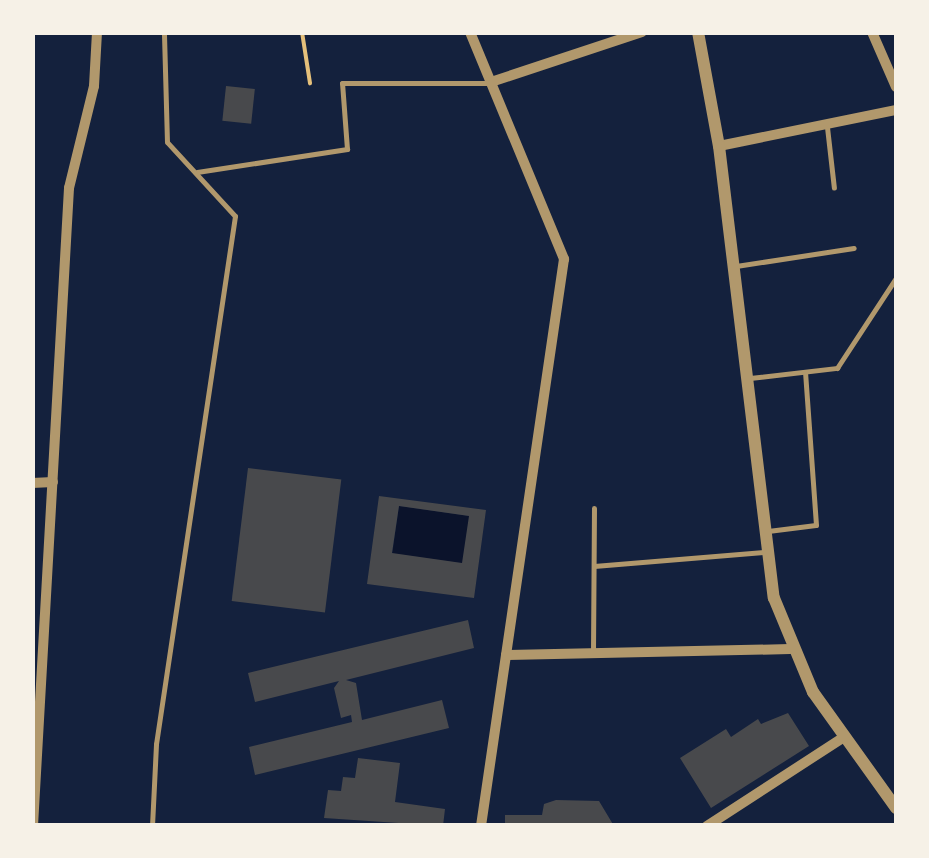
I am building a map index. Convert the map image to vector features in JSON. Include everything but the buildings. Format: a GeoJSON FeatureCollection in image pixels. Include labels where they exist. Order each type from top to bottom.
{"type":"FeatureCollection","features":[{"type":"Feature","properties":{"kind":"street"},"geometry":{"type":"LineString","coordinates":[[44,826],[33,825],[36,747],[69,188],[94,86],[97,32]]}},
{"type":"Feature","properties":{"kind":"street"},"geometry":{"type":"LineString","coordinates":[[470,32],[564,259],[481,826]]}},
{"type":"Feature","properties":{"kind":"street"},"geometry":{"type":"LineString","coordinates":[[491,82],[642,32]]}},
{"type":"Feature","properties":{"kind":"street"},"geometry":{"type":"LineString","coordinates":[[698,32],[718,146],[768,552],[790,648],[844,737],[896,808]]}},
{"type":"Feature","properties":{"kind":"street"},"geometry":{"type":"LineString","coordinates":[[872,32],[896,87]]}},
{"type":"Feature","properties":{"kind":"street"},"geometry":{"type":"LineString","coordinates":[[718,146],[896,110]]}},
{"type":"Feature","properties":{"kind":"street"},"geometry":{"type":"LineString","coordinates":[[32,483],[53,482]]}},
{"type":"Feature","properties":{"kind":"street"},"geometry":{"type":"LineString","coordinates":[[506,655],[790,648]]}},
{"type":"Feature","properties":{"kind":"street"},"geometry":{"type":"LineString","coordinates":[[707,826],[844,737]]}},
{"type":"Feature","properties":{"kind":"lane"},"geometry":{"type":"LineString","coordinates":[[152,826],[156,744],[235,216],[167,142],[164,32]]}},
{"type":"Feature","properties":{"kind":"lane"},"geometry":{"type":"LineString","coordinates":[[196,172],[347,148],[342,83],[491,82]]}},
{"type":"Feature","properties":{"kind":"lane"},"geometry":{"type":"LineString","coordinates":[[827,124],[834,188]]}},
{"type":"Feature","properties":{"kind":"lane"},"geometry":{"type":"LineString","coordinates":[[734,266],[854,248]]}},
{"type":"Feature","properties":{"kind":"lane"},"geometry":{"type":"LineString","coordinates":[[747,378],[837,368],[896,280]]}},
{"type":"Feature","properties":{"kind":"lane"},"geometry":{"type":"LineString","coordinates":[[766,531],[816,524],[805,372]]}},
{"type":"Feature","properties":{"kind":"lane"},"geometry":{"type":"LineString","coordinates":[[593,654],[594,508]]}},
{"type":"Feature","properties":{"kind":"lane"},"geometry":{"type":"LineString","coordinates":[[594,566],[768,552]]}},
{"type":"Feature","properties":{"kind":"path"},"geometry":{"type":"LineString","coordinates":[[302,32],[310,82]]}},
{"type":"Feature","properties":{"kind":"water"},"geometry":{"type":"Polygon","coordinates":[[[399,506],[469,516],[463,563],[392,554],[399,506]]]}}]}
